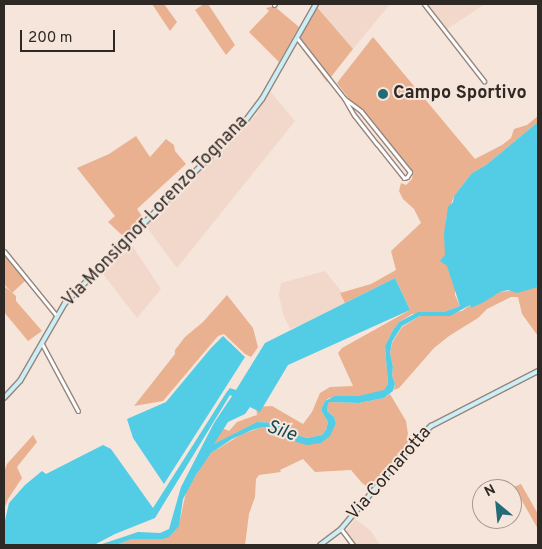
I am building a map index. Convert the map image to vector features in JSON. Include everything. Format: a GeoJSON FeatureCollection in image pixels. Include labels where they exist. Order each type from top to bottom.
{"type":"FeatureCollection","features":[{"type":"Feature","properties":{"kind":"street","name":"Via Monsignor Lorenzo Tognana"},"geometry":{"type":"LineString","coordinates":[[4,398],[20,381],[56,315],[86,281],[246,120],[262,100],[316,4]]}},
{"type":"Feature","properties":{"kind":"street"},"geometry":{"type":"LineString","coordinates":[[424,4],[484,81]]}},
{"type":"Feature","properties":{"kind":"street"},"geometry":{"type":"LineString","coordinates":[[297,38],[404,178],[407,178],[410,172],[356,108],[344,98]]}},
{"type":"Feature","properties":{"kind":"street"},"geometry":{"type":"LineString","coordinates":[[352,111],[356,108]]}},
{"type":"Feature","properties":{"kind":"street"},"geometry":{"type":"LineString","coordinates":[[4,251],[56,315]]}},
{"type":"Feature","properties":{"kind":"street"},"geometry":{"type":"LineString","coordinates":[[41,344],[78,411]]}},
{"type":"Feature","properties":{"kind":"street","name":"Via Cornarotta"},"geometry":{"type":"LineString","coordinates":[[320,545],[341,529],[426,430],[440,420],[538,371]]}},
{"type":"Feature","properties":{"kind":"street"},"geometry":{"type":"LineString","coordinates":[[341,529],[353,545]]}},
{"type":"Feature","properties":{"kind":"shaded area"},"geometry":{"type":"Polygon","coordinates":[[[152,4],[164,4],[177,22],[170,31],[152,4]]]}},
{"type":"Feature","properties":{"kind":"shaded area"},"geometry":{"type":"Polygon","coordinates":[[[204,4],[208,4],[235,45],[226,55],[195,10],[204,4]]]}},
{"type":"Feature","properties":{"kind":"shaded area"},"geometry":{"type":"Polygon","coordinates":[[[317,4],[390,4],[353,49],[316,6],[317,4]]]}},
{"type":"Feature","properties":{"kind":"shaded area"},"geometry":{"type":"Polygon","coordinates":[[[427,4],[485,4],[447,29],[427,4]]]}},
{"type":"Feature","properties":{"kind":"shaded area"},"geometry":{"type":"Polygon","coordinates":[[[274,6],[299,27],[279,62],[249,32],[269,11],[266,8],[274,6]]]}},
{"type":"Feature","properties":{"kind":"shaded area"},"geometry":{"type":"Polygon","coordinates":[[[316,6],[353,49],[327,82],[297,42],[316,6]]]}},
{"type":"Feature","properties":{"kind":"shaded area"},"geometry":{"type":"Polygon","coordinates":[[[373,37],[475,159],[502,145],[511,138],[514,129],[527,125],[538,116],[538,122],[486,165],[472,173],[454,196],[446,218],[445,255],[455,285],[455,295],[460,306],[444,312],[412,314],[399,322],[385,346],[388,384],[384,391],[358,396],[329,398],[325,401],[321,410],[328,422],[326,430],[322,435],[307,438],[296,435],[275,423],[257,422],[213,445],[222,428],[229,431],[237,422],[257,415],[256,407],[272,406],[303,424],[312,412],[320,393],[330,387],[353,386],[338,353],[342,348],[410,310],[395,278],[345,303],[340,293],[371,284],[396,270],[391,251],[421,223],[414,209],[403,199],[399,191],[401,183],[406,185],[412,179],[413,172],[337,83],[373,37]]]}},
{"type":"Feature","properties":{"kind":"shaded area"},"geometry":{"type":"Polygon","coordinates":[[[269,90],[295,121],[177,268],[145,225],[256,115],[269,90]]]}},
{"type":"Feature","properties":{"kind":"shaded area"},"geometry":{"type":"Polygon","coordinates":[[[136,136],[150,157],[166,139],[174,145],[175,151],[186,164],[137,209],[144,219],[125,238],[108,222],[115,216],[77,168],[109,154],[136,136]]]}},
{"type":"Feature","properties":{"kind":"shaded area"},"geometry":{"type":"Polygon","coordinates":[[[129,241],[161,289],[137,318],[100,270],[129,241]]]}},
{"type":"Feature","properties":{"kind":"shaded area"},"geometry":{"type":"Polygon","coordinates":[[[4,255],[26,280],[12,293],[4,284],[4,255]]]}},
{"type":"Feature","properties":{"kind":"shaded area"},"geometry":{"type":"Polygon","coordinates":[[[325,271],[341,291],[347,307],[290,329],[283,314],[279,295],[281,283],[325,271]]]}},
{"type":"Feature","properties":{"kind":"shaded area"},"geometry":{"type":"Polygon","coordinates":[[[4,286],[16,296],[16,301],[42,331],[28,341],[4,312],[4,286]]]}},
{"type":"Feature","properties":{"kind":"shaded area"},"geometry":{"type":"Polygon","coordinates":[[[538,287],[538,336],[522,314],[518,297],[511,297],[487,309],[478,318],[449,336],[434,348],[399,388],[394,390],[395,384],[390,354],[392,343],[402,327],[420,316],[462,311],[470,305],[471,308],[500,292],[538,287]]]}},
{"type":"Feature","properties":{"kind":"shaded area"},"geometry":{"type":"Polygon","coordinates":[[[227,295],[253,328],[258,347],[251,357],[245,354],[224,334],[218,336],[163,401],[134,406],[175,354],[175,350],[185,337],[203,322],[227,295]]]}},
{"type":"Feature","properties":{"kind":"shaded area"},"geometry":{"type":"Polygon","coordinates":[[[390,394],[406,421],[408,434],[412,442],[372,490],[362,483],[351,470],[315,472],[303,459],[280,470],[281,472],[259,475],[256,479],[255,497],[249,514],[245,545],[116,545],[132,539],[163,539],[180,520],[186,492],[211,453],[242,434],[263,427],[278,430],[293,441],[326,439],[336,423],[334,417],[327,411],[326,407],[329,402],[359,403],[384,398],[390,394]]]}},
{"type":"Feature","properties":{"kind":"shaded area"},"geometry":{"type":"Polygon","coordinates":[[[33,435],[37,442],[17,467],[22,478],[8,499],[4,509],[4,472],[7,464],[33,435]]]}},
{"type":"Feature","properties":{"kind":"shaded area"},"geometry":{"type":"Polygon","coordinates":[[[522,486],[538,514],[538,529],[522,501],[522,486]]]}},
{"type":"Feature","properties":{"kind":"shaded area"},"geometry":{"type":"Polygon","coordinates":[[[355,519],[371,531],[380,545],[355,545],[346,531],[355,519]]]}},
{"type":"Feature","properties":{"kind":"water","name":"Sile"},"geometry":{"type":"Polygon","coordinates":[[[538,122],[538,287],[517,293],[508,290],[500,292],[484,302],[471,308],[470,305],[450,316],[420,316],[402,326],[392,342],[390,353],[393,367],[392,375],[395,384],[393,391],[384,398],[359,403],[329,402],[327,411],[334,417],[336,423],[330,436],[321,443],[307,445],[293,441],[278,430],[263,427],[232,439],[211,453],[183,499],[179,526],[169,537],[163,539],[132,539],[116,545],[99,545],[138,532],[160,533],[169,529],[181,487],[214,423],[232,396],[230,395],[155,518],[115,534],[94,545],[4,545],[4,525],[9,503],[25,485],[42,471],[46,474],[103,445],[111,449],[153,508],[226,393],[230,388],[236,390],[265,343],[395,278],[410,310],[288,365],[260,412],[250,407],[245,414],[228,422],[214,444],[257,422],[275,423],[296,435],[307,438],[322,435],[326,430],[328,422],[321,410],[325,401],[335,396],[358,396],[384,390],[388,384],[385,346],[399,322],[418,312],[444,312],[460,306],[447,266],[440,261],[445,255],[444,233],[448,207],[453,202],[454,196],[472,173],[486,165],[538,122]]]}},
{"type":"Feature","properties":{"kind":"water"},"geometry":{"type":"Polygon","coordinates":[[[223,336],[245,357],[164,484],[133,438],[127,419],[166,402],[223,336]]]}},
{"type":"Feature","properties":{"kind":"place","name":"Campo Sportivo"},"geometry":{"type":"Point","coordinates":[383,94]}}]}
